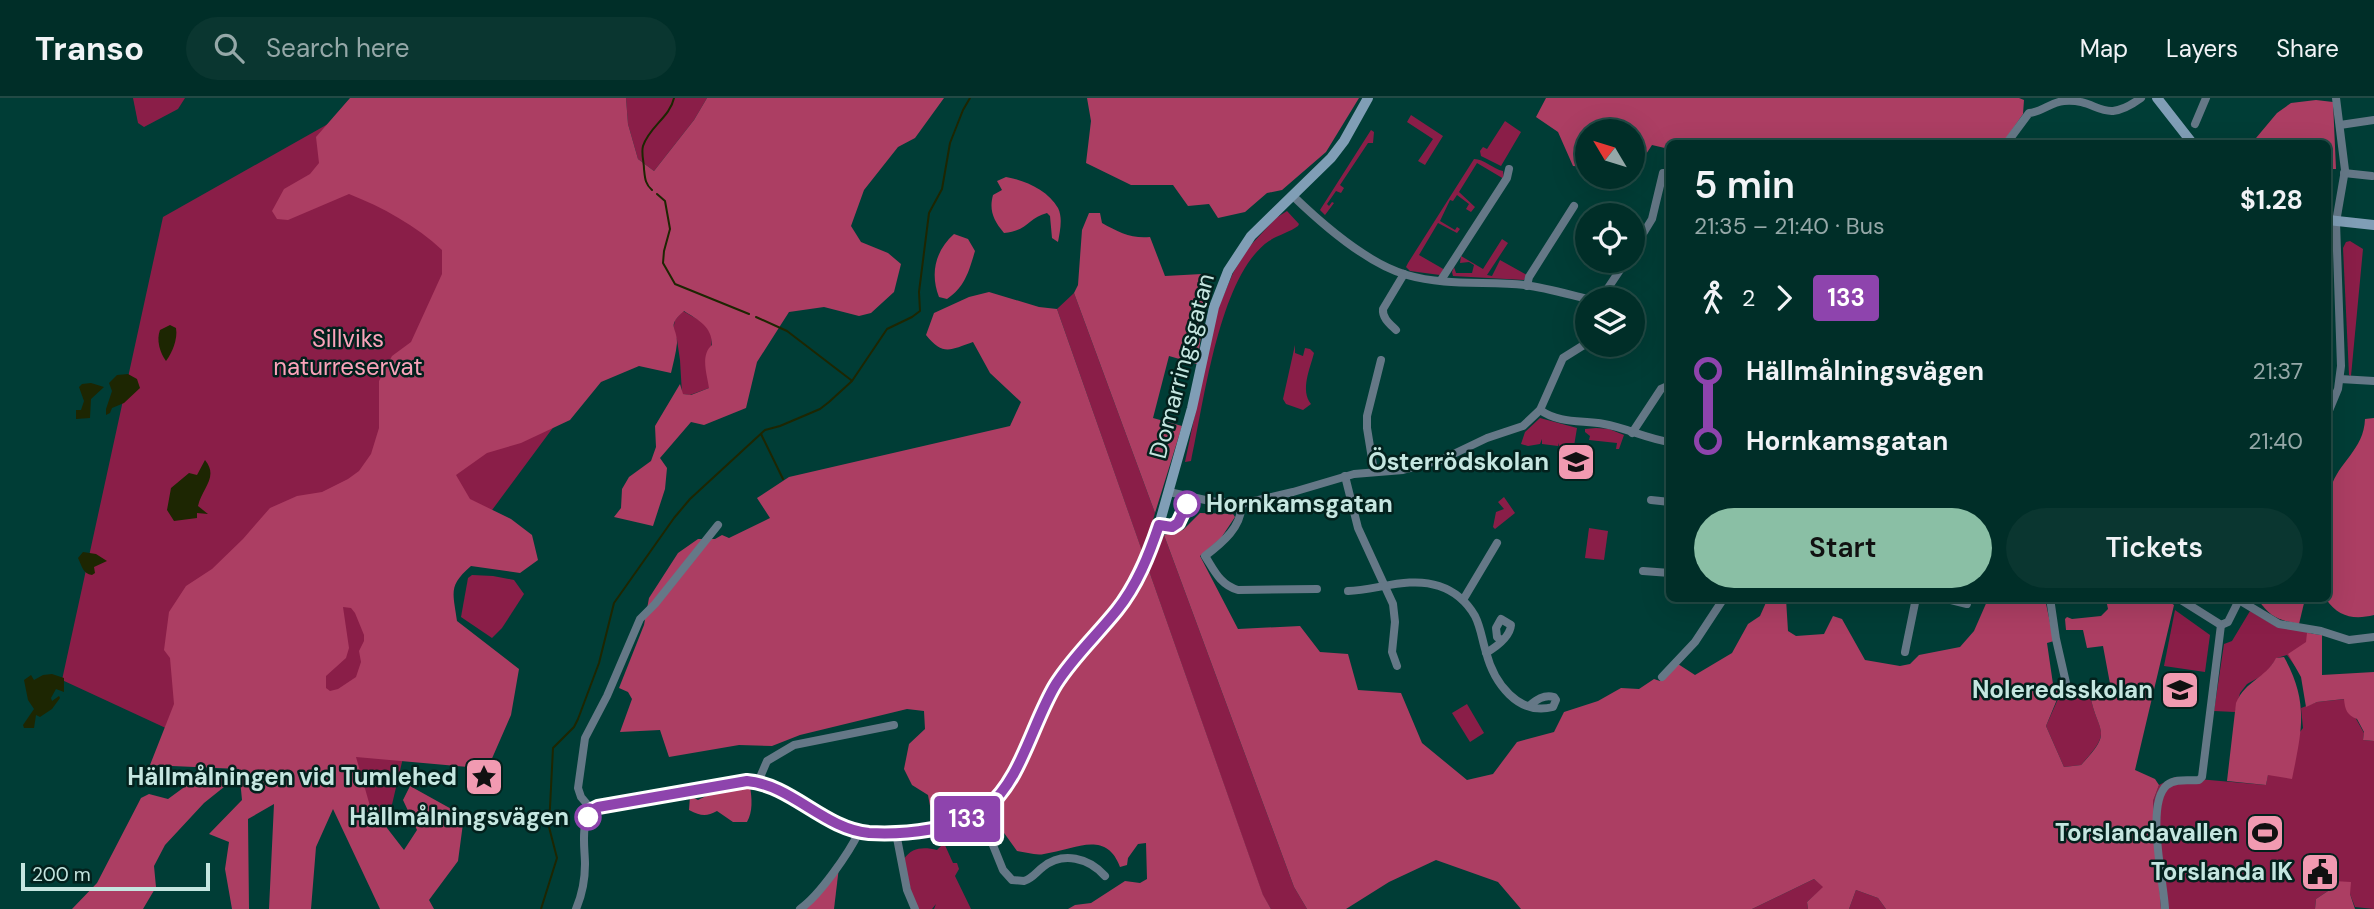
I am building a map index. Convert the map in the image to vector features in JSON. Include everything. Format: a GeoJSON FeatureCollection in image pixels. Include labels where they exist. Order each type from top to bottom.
{"type":"FeatureCollection","features":[{"type":"Feature","properties":{"kind":"street","name":"Domarringsgatan"},"geometry":{"type":"LineString","coordinates":[[1159,525],[1192,408],[1214,307],[1222,284],[1251,236],[1331,158],[1344,141],[1368,98]]}},
{"type":"Feature","properties":{"kind":"street"},"geometry":{"type":"LineString","coordinates":[[2009,140],[2029,113],[2037,113],[2057,102],[2076,101],[2116,112],[2130,107],[2141,98]]}},
{"type":"Feature","properties":{"kind":"street"},"geometry":{"type":"LineString","coordinates":[[2157,98],[2190,140]]}},
{"type":"Feature","properties":{"kind":"street"},"geometry":{"type":"LineString","coordinates":[[2195,124],[2206,98]]}},
{"type":"Feature","properties":{"kind":"street"},"geometry":{"type":"LineString","coordinates":[[2331,404],[2340,379],[2332,221],[2344,173],[2336,98]]}},
{"type":"Feature","properties":{"kind":"street"},"geometry":{"type":"LineString","coordinates":[[2340,125],[2374,120]]}},
{"type":"Feature","properties":{"kind":"street"},"geometry":{"type":"LineString","coordinates":[[1441,280],[1507,177],[1509,169]]}},
{"type":"Feature","properties":{"kind":"street"},"geometry":{"type":"LineString","coordinates":[[1645,230],[1652,219],[1663,173],[1666,173]]}},
{"type":"Feature","properties":{"kind":"street"},"geometry":{"type":"LineString","coordinates":[[2344,173],[2372,176]]}},
{"type":"Feature","properties":{"kind":"street"},"geometry":{"type":"LineString","coordinates":[[1293,196],[1333,233],[1384,265],[1404,274],[1441,280],[1527,286],[1575,296]]}},
{"type":"Feature","properties":{"kind":"street"},"geometry":{"type":"LineString","coordinates":[[1527,286],[1529,277],[1574,206]]}},
{"type":"Feature","properties":{"kind":"street"},"geometry":{"type":"LineString","coordinates":[[2332,221],[2374,225]]}},
{"type":"Feature","properties":{"kind":"street"},"geometry":{"type":"LineString","coordinates":[[1396,330],[1382,313],[1404,274]]}},
{"type":"Feature","properties":{"kind":"street"},"geometry":{"type":"LineString","coordinates":[[1169,492],[1210,501],[1241,504],[1345,477],[1374,471],[1415,468],[1441,460],[1487,438],[1523,426],[1540,410],[1560,362],[1575,350]]}},
{"type":"Feature","properties":{"kind":"street"},"geometry":{"type":"LineString","coordinates":[[1374,471],[1367,416],[1381,360]]}},
{"type":"Feature","properties":{"kind":"street"},"geometry":{"type":"LineString","coordinates":[[2340,379],[2374,381]]}},
{"type":"Feature","properties":{"kind":"street"},"geometry":{"type":"LineString","coordinates":[[1632,433],[1661,389],[1666,387]]}},
{"type":"Feature","properties":{"kind":"street"},"geometry":{"type":"LineString","coordinates":[[1540,410],[1559,420],[1605,425],[1666,441]]}},
{"type":"Feature","properties":{"kind":"street"},"geometry":{"type":"LineString","coordinates":[[1345,477],[1362,538],[1386,586],[1395,614],[1392,652],[1397,666]]}},
{"type":"Feature","properties":{"kind":"street"},"geometry":{"type":"LineString","coordinates":[[1651,500],[1666,502]]}},
{"type":"Feature","properties":{"kind":"street"},"geometry":{"type":"LineString","coordinates":[[1241,504],[1239,521],[1224,540],[1205,556],[1220,580],[1229,588],[1238,590],[1317,589]]}},
{"type":"Feature","properties":{"kind":"street"},"geometry":{"type":"LineString","coordinates":[[592,810],[581,797],[578,788],[585,738],[612,687],[640,619],[718,525]]}},
{"type":"Feature","properties":{"kind":"street"},"geometry":{"type":"LineString","coordinates":[[592,810],[724,783],[758,782],[859,832],[896,833],[957,823],[979,813],[997,798],[1009,782],[1051,693],[1064,672],[1126,598],[1147,559],[1159,525]]}},
{"type":"Feature","properties":{"kind":"street"},"geometry":{"type":"LineString","coordinates":[[1462,600],[1497,543]]}},
{"type":"Feature","properties":{"kind":"street"},"geometry":{"type":"LineString","coordinates":[[1643,571],[1666,573]]}},
{"type":"Feature","properties":{"kind":"street"},"geometry":{"type":"LineString","coordinates":[[1348,591],[1367,591],[1417,582],[1447,589],[1462,600],[1477,620],[1486,653],[1499,682],[1513,697],[1529,706]]}},
{"type":"Feature","properties":{"kind":"street"},"geometry":{"type":"LineString","coordinates":[[1662,677],[1695,642],[1721,602]]}},
{"type":"Feature","properties":{"kind":"street"},"geometry":{"type":"LineString","coordinates":[[1905,652],[1915,602]]}},
{"type":"Feature","properties":{"kind":"street"},"geometry":{"type":"LineString","coordinates":[[1959,602],[1967,604]]}},
{"type":"Feature","properties":{"kind":"street"},"geometry":{"type":"LineString","coordinates":[[2051,602],[2069,696]]}},
{"type":"Feature","properties":{"kind":"street"},"geometry":{"type":"LineString","coordinates":[[2184,602],[2221,625]]}},
{"type":"Feature","properties":{"kind":"street"},"geometry":{"type":"LineString","coordinates":[[2221,625],[2228,622],[2238,602]]}},
{"type":"Feature","properties":{"kind":"street"},"geometry":{"type":"LineString","coordinates":[[2244,602],[2279,624],[2321,631],[2349,640],[2374,637]]}},
{"type":"Feature","properties":{"kind":"street"},"geometry":{"type":"LineString","coordinates":[[2165,909],[2158,845],[2158,801],[2170,783],[2199,780],[2202,777],[2221,625]]}},
{"type":"Feature","properties":{"kind":"street"},"geometry":{"type":"LineString","coordinates":[[1486,653],[1496,648],[1501,640]]}},
{"type":"Feature","properties":{"kind":"street"},"geometry":{"type":"LineString","coordinates":[[758,782],[767,760],[794,745],[894,725]]}},
{"type":"Feature","properties":{"kind":"street"},"geometry":{"type":"LineString","coordinates":[[576,909],[584,876],[586,822],[592,810]]}},
{"type":"Feature","properties":{"kind":"street"},"geometry":{"type":"LineString","coordinates":[[979,813],[1003,870],[1010,879],[1024,881],[1050,863],[1072,859],[1091,862],[1105,876]]}},
{"type":"Feature","properties":{"kind":"street"},"geometry":{"type":"LineString","coordinates":[[800,909],[815,898],[859,832]]}},
{"type":"Feature","properties":{"kind":"street"},"geometry":{"type":"LineString","coordinates":[[896,833],[907,890],[915,909]]}},
{"type":"Feature","properties":{"kind":"green space"},"geometry":{"type":"Polygon","coordinates":[[[133,98],[185,98],[178,109],[144,127],[138,123],[133,98]]]}},
{"type":"Feature","properties":{"kind":"green space","name":"Sillviks naturreservat"},"geometry":{"type":"Polygon","coordinates":[[[374,98],[623,333],[447,571],[386,830],[62,680],[163,217],[374,98]]]}},
{"type":"Feature","properties":{"kind":"green space"},"geometry":{"type":"Polygon","coordinates":[[[626,98],[707,98],[694,120],[654,171],[638,159],[628,124],[626,98]]]}},
{"type":"Feature","properties":{"kind":"green space"},"geometry":{"type":"Polygon","coordinates":[[[1411,115],[1443,136],[1425,165],[1418,161],[1433,139],[1407,122],[1411,115]]]}},
{"type":"Feature","properties":{"kind":"green space"},"geometry":{"type":"Polygon","coordinates":[[[1505,121],[1521,132],[1501,166],[1481,156],[1480,151],[1483,147],[1487,149],[1505,121]]]}},
{"type":"Feature","properties":{"kind":"green space"},"geometry":{"type":"Polygon","coordinates":[[[1371,130],[1374,132],[1373,143],[1368,143],[1340,185],[1344,188],[1341,193],[1336,191],[1327,204],[1329,206],[1334,203],[1325,215],[1320,210],[1371,130]]]}},
{"type":"Feature","properties":{"kind":"green space"},"geometry":{"type":"Polygon","coordinates":[[[1474,159],[1503,171],[1504,179],[1477,163],[1459,192],[1475,207],[1471,212],[1466,209],[1469,204],[1457,195],[1453,201],[1450,200],[1440,221],[1455,230],[1457,227],[1460,229],[1457,233],[1438,223],[1419,255],[1445,270],[1440,275],[1410,271],[1406,267],[1408,263],[1474,159]]]}},
{"type":"Feature","properties":{"kind":"green space"},"geometry":{"type":"Polygon","coordinates":[[[1287,211],[1298,226],[1269,241],[1252,258],[1226,310],[1208,375],[1191,461],[1185,462],[1216,313],[1233,273],[1248,248],[1276,218],[1287,211]]]}},
{"type":"Feature","properties":{"kind":"green space"},"geometry":{"type":"Polygon","coordinates":[[[1502,239],[1508,243],[1487,275],[1492,276],[1500,260],[1527,275],[1524,280],[1453,276],[1454,267],[1456,273],[1472,273],[1474,265],[1469,262],[1460,263],[1461,256],[1483,269],[1502,239]]]}},
{"type":"Feature","properties":{"kind":"green space"},"geometry":{"type":"Polygon","coordinates":[[[2350,241],[2363,249],[2351,376],[2343,248],[2346,242],[2350,241]]]}},
{"type":"Feature","properties":{"kind":"green space"},"geometry":{"type":"Polygon","coordinates":[[[1074,293],[1155,513],[1143,554],[1057,309],[1074,293]]]}},
{"type":"Feature","properties":{"kind":"green space"},"geometry":{"type":"Polygon","coordinates":[[[683,311],[704,323],[712,335],[709,388],[690,395],[682,394],[680,360],[673,330],[675,320],[683,311]]]}},
{"type":"Feature","properties":{"kind":"green space"},"geometry":{"type":"Polygon","coordinates":[[[1295,345],[1295,353],[1303,356],[1305,348],[1314,353],[1306,386],[1311,404],[1303,410],[1286,404],[1283,399],[1295,345]]]}},
{"type":"Feature","properties":{"kind":"green space"},"geometry":{"type":"Polygon","coordinates":[[[1540,418],[1577,428],[1574,446],[1566,449],[1559,447],[1559,443],[1558,446],[1542,444],[1542,439],[1540,444],[1521,444],[1525,432],[1540,418]]]}},
{"type":"Feature","properties":{"kind":"green space"},"geometry":{"type":"Polygon","coordinates":[[[1585,429],[1609,429],[1624,435],[1619,449],[1616,449],[1617,443],[1589,440],[1590,436],[1585,429]]]}},
{"type":"Feature","properties":{"kind":"green space"},"geometry":{"type":"Polygon","coordinates":[[[1504,497],[1515,513],[1495,529],[1493,527],[1496,512],[1504,509],[1498,502],[1504,497]]]}},
{"type":"Feature","properties":{"kind":"green space"},"geometry":{"type":"Polygon","coordinates":[[[1589,528],[1608,531],[1604,560],[1585,558],[1589,528]]]}},
{"type":"Feature","properties":{"kind":"green space"},"geometry":{"type":"Polygon","coordinates":[[[1164,535],[1294,887],[1307,909],[1271,909],[1263,896],[1149,571],[1164,535]]]}},
{"type":"Feature","properties":{"kind":"green space"},"geometry":{"type":"Polygon","coordinates":[[[472,575],[514,580],[524,594],[502,628],[492,638],[461,617],[468,578],[472,575]]]}},
{"type":"Feature","properties":{"kind":"green space"},"geometry":{"type":"Polygon","coordinates":[[[2175,610],[2210,635],[2205,672],[2164,666],[2175,610]]]}},
{"type":"Feature","properties":{"kind":"green space"},"geometry":{"type":"Polygon","coordinates":[[[2250,611],[2277,627],[2312,632],[2303,656],[2295,666],[2287,655],[2277,658],[2265,674],[2247,684],[2240,693],[2235,712],[2214,711],[2224,644],[2232,641],[2250,611]]]}},
{"type":"Feature","properties":{"kind":"green space"},"geometry":{"type":"Polygon","coordinates":[[[2090,694],[2101,737],[2081,765],[2064,767],[2046,726],[2058,699],[2090,694]]]}},
{"type":"Feature","properties":{"kind":"green space","name":"Torslandavallen"},"geometry":{"type":"Polygon","coordinates":[[[2345,699],[2364,733],[2363,740],[2374,741],[2374,909],[2355,907],[2350,894],[2328,891],[2316,899],[2315,909],[2161,909],[2153,801],[2159,785],[2175,777],[2266,785],[2268,774],[2303,728],[2301,708],[2317,702],[2345,699]]]}},
{"type":"Feature","properties":{"kind":"green space"},"geometry":{"type":"Polygon","coordinates":[[[1467,704],[1484,733],[1470,742],[1452,713],[1467,704]]]}},
{"type":"Feature","properties":{"kind":"green space"},"geometry":{"type":"Polygon","coordinates":[[[944,843],[953,863],[957,863],[959,869],[955,876],[971,909],[934,909],[936,904],[932,909],[918,909],[912,896],[904,859],[915,850],[937,850],[944,843]]]}},
{"type":"Feature","properties":{"kind":"green space"},"geometry":{"type":"Polygon","coordinates":[[[1814,879],[1824,887],[1807,902],[1808,909],[1752,909],[1814,879]]]}},
{"type":"Feature","properties":{"kind":"green space"},"geometry":{"type":"Polygon","coordinates":[[[1856,890],[1878,898],[1886,909],[1849,909],[1856,890]]]}},
{"type":"Feature","properties":{"kind":"shaded area"},"geometry":{"type":"Polygon","coordinates":[[[350,98],[626,98],[628,124],[638,159],[654,171],[694,120],[707,98],[944,98],[915,138],[898,147],[864,190],[851,226],[861,242],[888,253],[901,264],[894,292],[871,313],[859,316],[824,307],[789,312],[757,362],[746,408],[704,425],[691,422],[660,458],[667,468],[665,489],[653,526],[614,517],[621,508],[622,489],[629,477],[651,461],[656,447],[655,426],[680,384],[683,394],[691,395],[709,388],[705,359],[712,345],[710,333],[703,324],[684,311],[674,324],[677,343],[671,373],[639,366],[601,382],[570,420],[521,443],[487,453],[456,475],[470,499],[511,519],[532,535],[538,560],[520,573],[471,566],[455,585],[457,621],[519,669],[511,715],[490,763],[468,767],[356,757],[370,806],[404,850],[417,830],[403,800],[410,786],[464,816],[458,861],[429,900],[434,909],[380,909],[333,809],[316,847],[311,909],[269,909],[274,804],[248,819],[249,909],[232,909],[225,869],[229,842],[209,834],[242,800],[239,769],[150,765],[174,704],[170,658],[164,650],[169,612],[186,586],[212,569],[270,508],[297,496],[322,492],[359,471],[371,454],[379,428],[379,381],[392,356],[411,342],[442,274],[442,250],[432,241],[398,218],[349,194],[288,220],[277,219],[272,211],[284,189],[310,174],[319,163],[316,137],[350,98]],[[343,607],[349,648],[346,658],[326,676],[326,688],[330,691],[356,677],[361,662],[359,651],[364,635],[351,608],[343,607]]]}},
{"type":"Feature","properties":{"kind":"shaded area"},"geometry":{"type":"Polygon","coordinates":[[[1087,98],[1359,98],[1326,152],[1282,190],[1267,193],[1245,212],[1218,218],[1209,204],[1188,206],[1173,185],[1131,185],[1086,163],[1091,121],[1087,98]]]}},
{"type":"Feature","properties":{"kind":"shaded area"},"geometry":{"type":"Polygon","coordinates":[[[1546,98],[2024,100],[2023,114],[2005,140],[1666,140],[1666,148],[1652,145],[1645,156],[1645,119],[1575,119],[1575,166],[1558,132],[1536,117],[1546,98]]]}},
{"type":"Feature","properties":{"kind":"shaded area"},"geometry":{"type":"Polygon","coordinates":[[[2316,100],[2333,102],[2336,169],[2331,169],[2331,140],[2254,140],[2277,113],[2291,103],[2316,100]]]}},
{"type":"Feature","properties":{"kind":"shaded area"},"geometry":{"type":"Polygon","coordinates":[[[1006,177],[1035,187],[1054,202],[1061,225],[1058,242],[1052,238],[1050,216],[1047,213],[1018,230],[1004,233],[995,219],[991,205],[993,195],[1002,190],[997,181],[1006,177]]]}},
{"type":"Feature","properties":{"kind":"shaded area"},"geometry":{"type":"Polygon","coordinates":[[[1089,213],[1100,213],[1102,223],[1119,232],[1150,237],[1165,276],[1202,274],[1208,288],[1197,364],[1169,356],[1153,418],[1182,426],[1155,513],[1074,293],[1078,285],[1082,230],[1089,213]]]}},
{"type":"Feature","properties":{"kind":"shaded area"},"geometry":{"type":"Polygon","coordinates":[[[954,234],[968,239],[975,251],[962,284],[947,299],[939,297],[935,271],[942,248],[954,234]]]}},
{"type":"Feature","properties":{"kind":"shaded area"},"geometry":{"type":"Polygon","coordinates":[[[989,292],[1039,307],[1057,309],[1263,895],[1271,909],[1068,909],[1075,905],[1091,903],[1125,881],[1140,883],[1147,879],[1146,843],[1138,844],[1128,858],[1127,865],[1120,867],[1114,855],[1098,845],[1078,846],[1041,854],[1017,851],[984,805],[960,817],[933,822],[928,795],[912,785],[904,769],[909,744],[925,729],[924,711],[907,709],[800,735],[772,746],[739,745],[669,757],[660,730],[620,732],[632,699],[628,692],[619,688],[644,625],[649,598],[678,553],[698,539],[715,539],[722,535],[729,538],[770,518],[757,498],[789,477],[1010,426],[1021,402],[990,373],[973,342],[942,349],[926,335],[934,313],[969,297],[989,292]]]}},
{"type":"Feature","properties":{"kind":"shaded area"},"geometry":{"type":"Polygon","coordinates":[[[170,325],[176,328],[176,337],[166,361],[158,338],[160,330],[170,325]]]}},
{"type":"Feature","properties":{"kind":"shaded area"},"geometry":{"type":"Polygon","coordinates":[[[128,374],[137,379],[140,388],[106,415],[112,391],[109,383],[117,375],[128,374]]]}},
{"type":"Feature","properties":{"kind":"shaded area"},"geometry":{"type":"Polygon","coordinates":[[[91,383],[104,387],[91,399],[90,418],[76,419],[76,410],[81,410],[84,401],[79,387],[91,383]]]}},
{"type":"Feature","properties":{"kind":"shaded area"},"geometry":{"type":"Polygon","coordinates":[[[2374,418],[2374,615],[2353,617],[2336,610],[2328,602],[2331,602],[2331,488],[2339,471],[2356,448],[2364,430],[2365,419],[2374,418]]]}},
{"type":"Feature","properties":{"kind":"shaded area"},"geometry":{"type":"Polygon","coordinates":[[[205,460],[209,466],[210,477],[198,506],[208,514],[197,513],[197,518],[174,521],[167,510],[171,488],[189,473],[197,475],[205,460]]]}},
{"type":"Feature","properties":{"kind":"shaded area"},"geometry":{"type":"Polygon","coordinates":[[[1200,513],[1233,514],[1235,517],[1221,538],[1200,556],[1238,629],[1300,626],[1320,652],[1348,654],[1358,690],[1401,693],[1422,743],[1467,780],[1493,774],[1517,742],[1554,732],[1564,712],[1598,701],[1621,688],[1639,689],[1654,679],[1660,681],[1678,664],[1695,675],[1732,653],[1748,624],[1760,616],[1766,602],[1786,602],[1788,631],[1796,636],[1824,634],[1833,616],[1842,619],[1865,660],[1900,666],[1910,664],[1919,655],[1960,647],[1974,631],[1987,602],[2046,602],[2054,641],[2047,643],[2053,684],[2064,684],[2065,690],[2058,697],[2046,726],[2064,767],[2081,765],[2101,737],[2090,694],[2111,689],[2103,646],[2087,648],[2083,630],[2066,630],[2065,619],[2101,616],[2108,609],[2107,602],[2170,602],[2174,605],[2135,770],[2155,779],[2159,785],[2153,801],[2161,909],[1886,909],[1878,898],[1856,890],[1849,909],[1808,909],[1807,902],[1823,887],[1814,879],[1752,909],[1521,909],[1498,882],[1436,860],[1389,882],[1346,909],[1307,909],[1294,887],[1164,535],[1183,530],[1200,513]]]}},
{"type":"Feature","properties":{"kind":"shaded area"},"geometry":{"type":"Polygon","coordinates":[[[83,552],[96,554],[107,561],[94,567],[95,573],[89,574],[83,569],[78,558],[83,552]]]}},
{"type":"Feature","properties":{"kind":"shaded area"},"geometry":{"type":"Polygon","coordinates":[[[2260,602],[2304,602],[2299,624],[2275,617],[2260,602]]]}},
{"type":"Feature","properties":{"kind":"shaded area"},"geometry":{"type":"Polygon","coordinates":[[[2307,633],[2322,635],[2322,675],[2374,672],[2374,741],[2363,740],[2364,732],[2357,719],[2347,712],[2344,699],[2317,702],[2306,707],[2301,677],[2288,654],[2306,642],[2307,633]]]}},
{"type":"Feature","properties":{"kind":"shaded area"},"geometry":{"type":"Polygon","coordinates":[[[2284,657],[2297,688],[2301,717],[2292,779],[2268,775],[2266,785],[2227,781],[2236,703],[2245,689],[2267,671],[2276,658],[2284,657]]]}},
{"type":"Feature","properties":{"kind":"shaded area"},"geometry":{"type":"Polygon","coordinates":[[[52,674],[64,678],[64,692],[56,689],[52,701],[59,696],[60,698],[52,709],[40,717],[36,715],[34,728],[24,728],[23,725],[34,709],[28,700],[24,680],[31,675],[34,680],[52,674]]]}},
{"type":"Feature","properties":{"kind":"shaded area"},"geometry":{"type":"Polygon","coordinates":[[[224,771],[229,777],[224,787],[204,803],[165,845],[154,866],[156,887],[143,909],[72,909],[97,883],[141,798],[149,794],[168,799],[194,780],[224,771]]]}},
{"type":"Feature","properties":{"kind":"shaded area"},"geometry":{"type":"Polygon","coordinates":[[[746,784],[750,787],[752,800],[747,822],[733,822],[717,811],[703,815],[689,810],[690,796],[698,800],[709,791],[746,784]]]}},
{"type":"Feature","properties":{"kind":"shaded area"},"geometry":{"type":"Polygon","coordinates":[[[839,867],[834,909],[805,909],[839,867]]]}},
{"type":"Feature","properties":{"kind":"shaded area"},"geometry":{"type":"Polygon","coordinates":[[[2334,881],[2351,882],[2350,894],[2355,909],[2315,909],[2316,899],[2328,891],[2327,887],[2334,881]]]}},
{"type":"Feature","properties":{"kind":"waterway"},"geometry":{"type":"LineString","coordinates":[[652,190],[645,178],[643,146],[672,105],[674,98]]}},
{"type":"Feature","properties":{"kind":"waterway"},"geometry":{"type":"LineString","coordinates":[[541,909],[557,858],[549,827],[553,748],[574,727],[578,719],[599,663],[614,603],[690,499],[765,430],[820,409],[829,402],[852,381],[887,329],[920,311],[919,292],[929,213],[942,189],[950,143],[970,98]]}},
{"type":"Feature","properties":{"kind":"waterway"},"geometry":{"type":"LineString","coordinates":[[657,194],[665,201],[670,229],[663,263],[675,284],[749,314]]}},
{"type":"Feature","properties":{"kind":"waterway"},"geometry":{"type":"LineString","coordinates":[[756,317],[787,331],[851,380]]}},
{"type":"Feature","properties":{"kind":"waterway"},"geometry":{"type":"LineString","coordinates":[[761,434],[783,479]]}},
{"type":"Feature","properties":{"kind":"bus line","name":"133"},"geometry":{"type":"LineString","coordinates":[[588,817],[592,810],[598,807],[747,781],[769,786],[859,832],[904,832],[942,826],[957,823],[979,813],[997,798],[1009,782],[1034,727],[1064,672],[1126,598],[1147,559],[1159,525],[1172,527],[1178,523],[1187,504]]}},
{"type":"Feature","properties":{"kind":"place","name":"Österrödskolan"},"geometry":{"type":"Point","coordinates":[1576,462]}},
{"type":"Feature","properties":{"kind":"place","name":"Hornkamsgatan"},"geometry":{"type":"Point","coordinates":[1187,504]}},
{"type":"Feature","properties":{"kind":"place","name":"Noleredsskolan"},"geometry":{"type":"Point","coordinates":[2180,690]}},
{"type":"Feature","properties":{"kind":"place","name":"Hällmålningen vid Tumlehed"},"geometry":{"type":"Point","coordinates":[484,777]}},
{"type":"Feature","properties":{"kind":"place","name":"Hällmålningsvägen"},"geometry":{"type":"Point","coordinates":[588,817]}},
{"type":"Feature","properties":{"kind":"place","name":"Torslandavallen"},"geometry":{"type":"Point","coordinates":[2265,833]}},
{"type":"Feature","properties":{"kind":"place","name":"Torslanda IK"},"geometry":{"type":"Point","coordinates":[2320,872]}}]}
